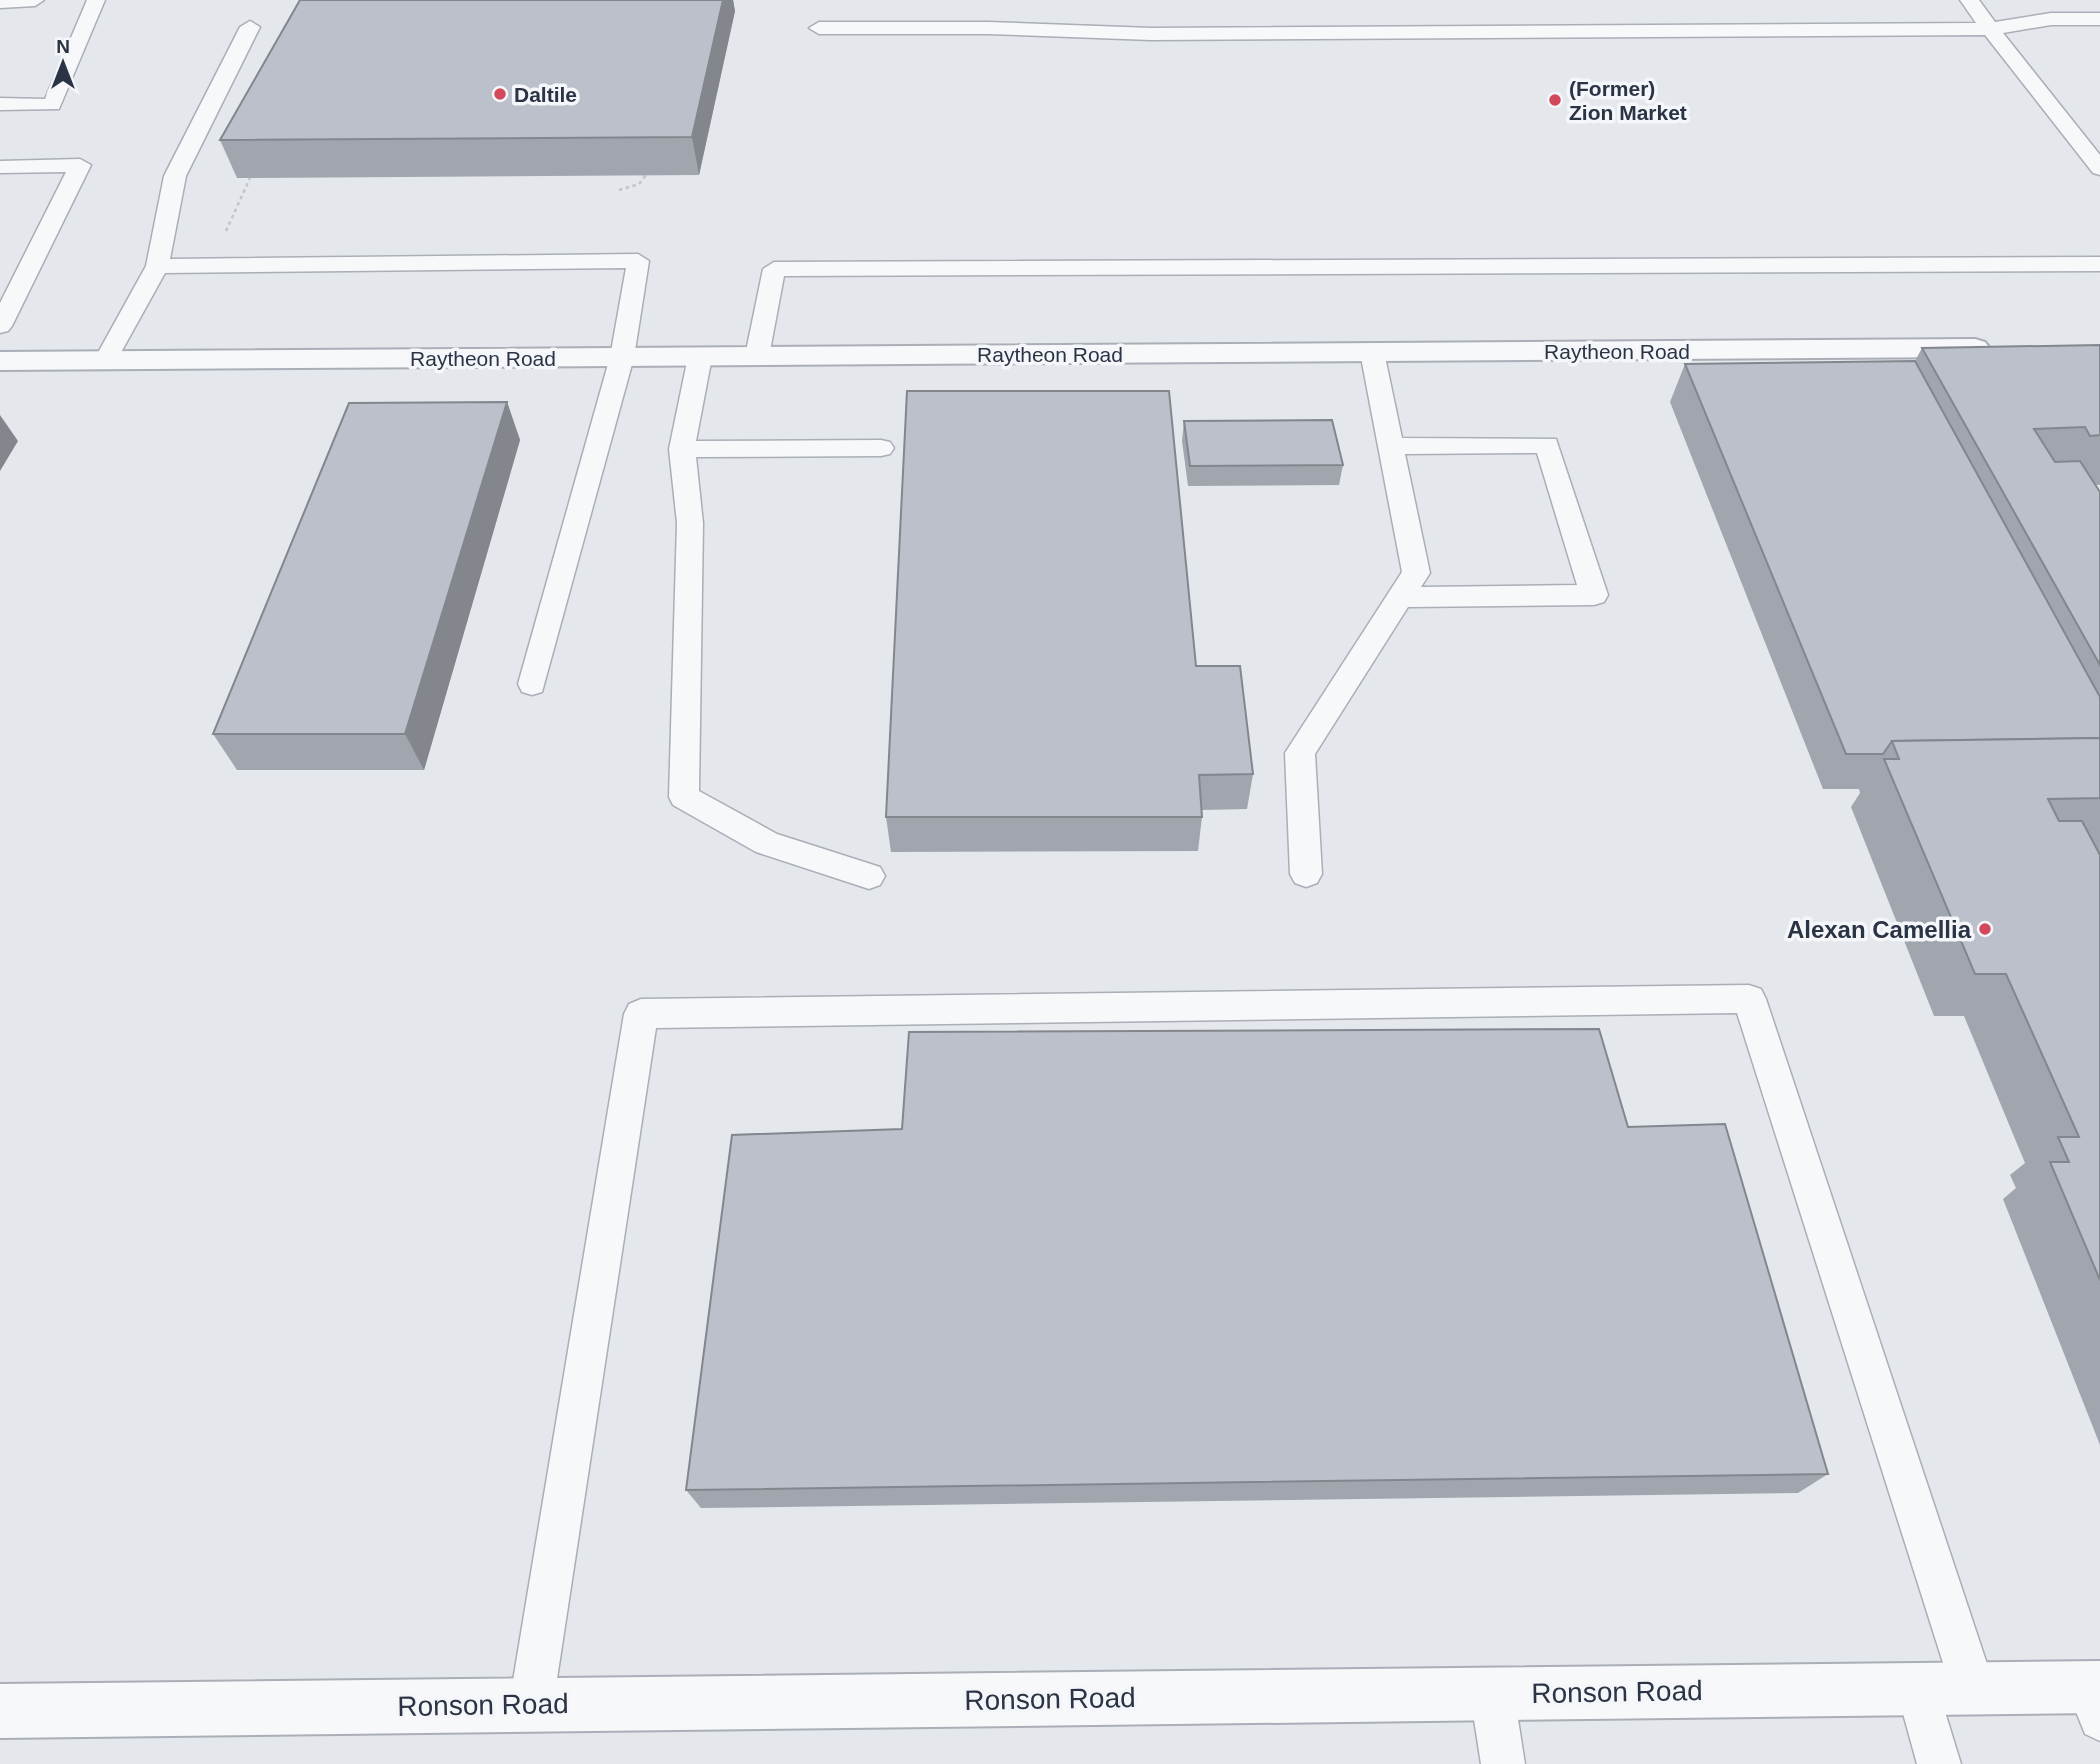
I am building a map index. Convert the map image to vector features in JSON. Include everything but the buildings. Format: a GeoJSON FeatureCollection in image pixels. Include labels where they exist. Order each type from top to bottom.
{"type":"FeatureCollection","features":[{"type":"Feature","properties":{"kind":"street","name":"Raytheon Road"},"geometry":{"type":"LineString","coordinates":[[0,361],[2005,348]]}},
{"type":"Feature","properties":{"kind":"street","name":"Ronson Road"},"geometry":{"type":"LineString","coordinates":[[0,1711],[1918,1689],[1973,1689],[2096,1698]]}},
{"type":"Feature","properties":{"kind":"lane"},"geometry":{"type":"LineString","coordinates":[[0,2],[35,0]]}},
{"type":"Feature","properties":{"kind":"lane"},"geometry":{"type":"LineString","coordinates":[[0,104],[52,105],[96,0]]}},
{"type":"Feature","properties":{"kind":"lane"},"geometry":{"type":"LineString","coordinates":[[1969,0],[2100,169]]}},
{"type":"Feature","properties":{"kind":"lane"},"geometry":{"type":"LineString","coordinates":[[818,28],[988,28],[1151,34],[1990,29],[2051,19],[2100,19]]}},
{"type":"Feature","properties":{"kind":"lane"},"geometry":{"type":"LineString","coordinates":[[106,360],[157,266],[174,176],[250,27]]}},
{"type":"Feature","properties":{"kind":"lane"},"geometry":{"type":"LineString","coordinates":[[0,167],[80,166],[0,326]]}},
{"type":"Feature","properties":{"kind":"lane"},"geometry":{"type":"LineString","coordinates":[[157,266],[638,261],[622,357],[532,684]]}},
{"type":"Feature","properties":{"kind":"lane"},"geometry":{"type":"LineString","coordinates":[[757,356],[774,269],[2100,264]]}},
{"type":"Feature","properties":{"kind":"lane"},"geometry":{"type":"LineString","coordinates":[[1306,874],[1300,753],[1416,573],[1372,352]]}},
{"type":"Feature","properties":{"kind":"lane"},"geometry":{"type":"LineString","coordinates":[[700,357],[682,449],[690,523],[684,797],[767,843],[869,876]]}},
{"type":"Feature","properties":{"kind":"lane"},"geometry":{"type":"LineString","coordinates":[[1391,446],[1547,444],[1594,595],[1401,597]]}},
{"type":"Feature","properties":{"kind":"lane"},"geometry":{"type":"LineString","coordinates":[[682,449],[881,448]]}},
{"type":"Feature","properties":{"kind":"lane"},"geometry":{"type":"LineString","coordinates":[[531,1705],[641,1014],[1749,999],[1973,1689]]}},
{"type":"Feature","properties":{"kind":"lane"},"geometry":{"type":"LineString","coordinates":[[1918,1689],[1939,1764]]}},
{"type":"Feature","properties":{"kind":"lane"},"geometry":{"type":"LineString","coordinates":[[1492,1694],[1503,1764]]}},
{"type":"Feature","properties":{"kind":"path"},"geometry":{"type":"LineString","coordinates":[[619,190],[639,184],[646,175]]}},
{"type":"Feature","properties":{"kind":"path"},"geometry":{"type":"LineString","coordinates":[[223,237],[250,178]]}},
{"type":"Feature","properties":{"kind":"place","name":"Daltile"},"geometry":{"type":"Point","coordinates":[500,94]}},
{"type":"Feature","properties":{"kind":"place","name":"(Former) Zion Market"},"geometry":{"type":"Point","coordinates":[1555,100]}},
{"type":"Feature","properties":{"kind":"place","name":"Alexan Camellia"},"geometry":{"type":"Point","coordinates":[1985,929]}}]}
